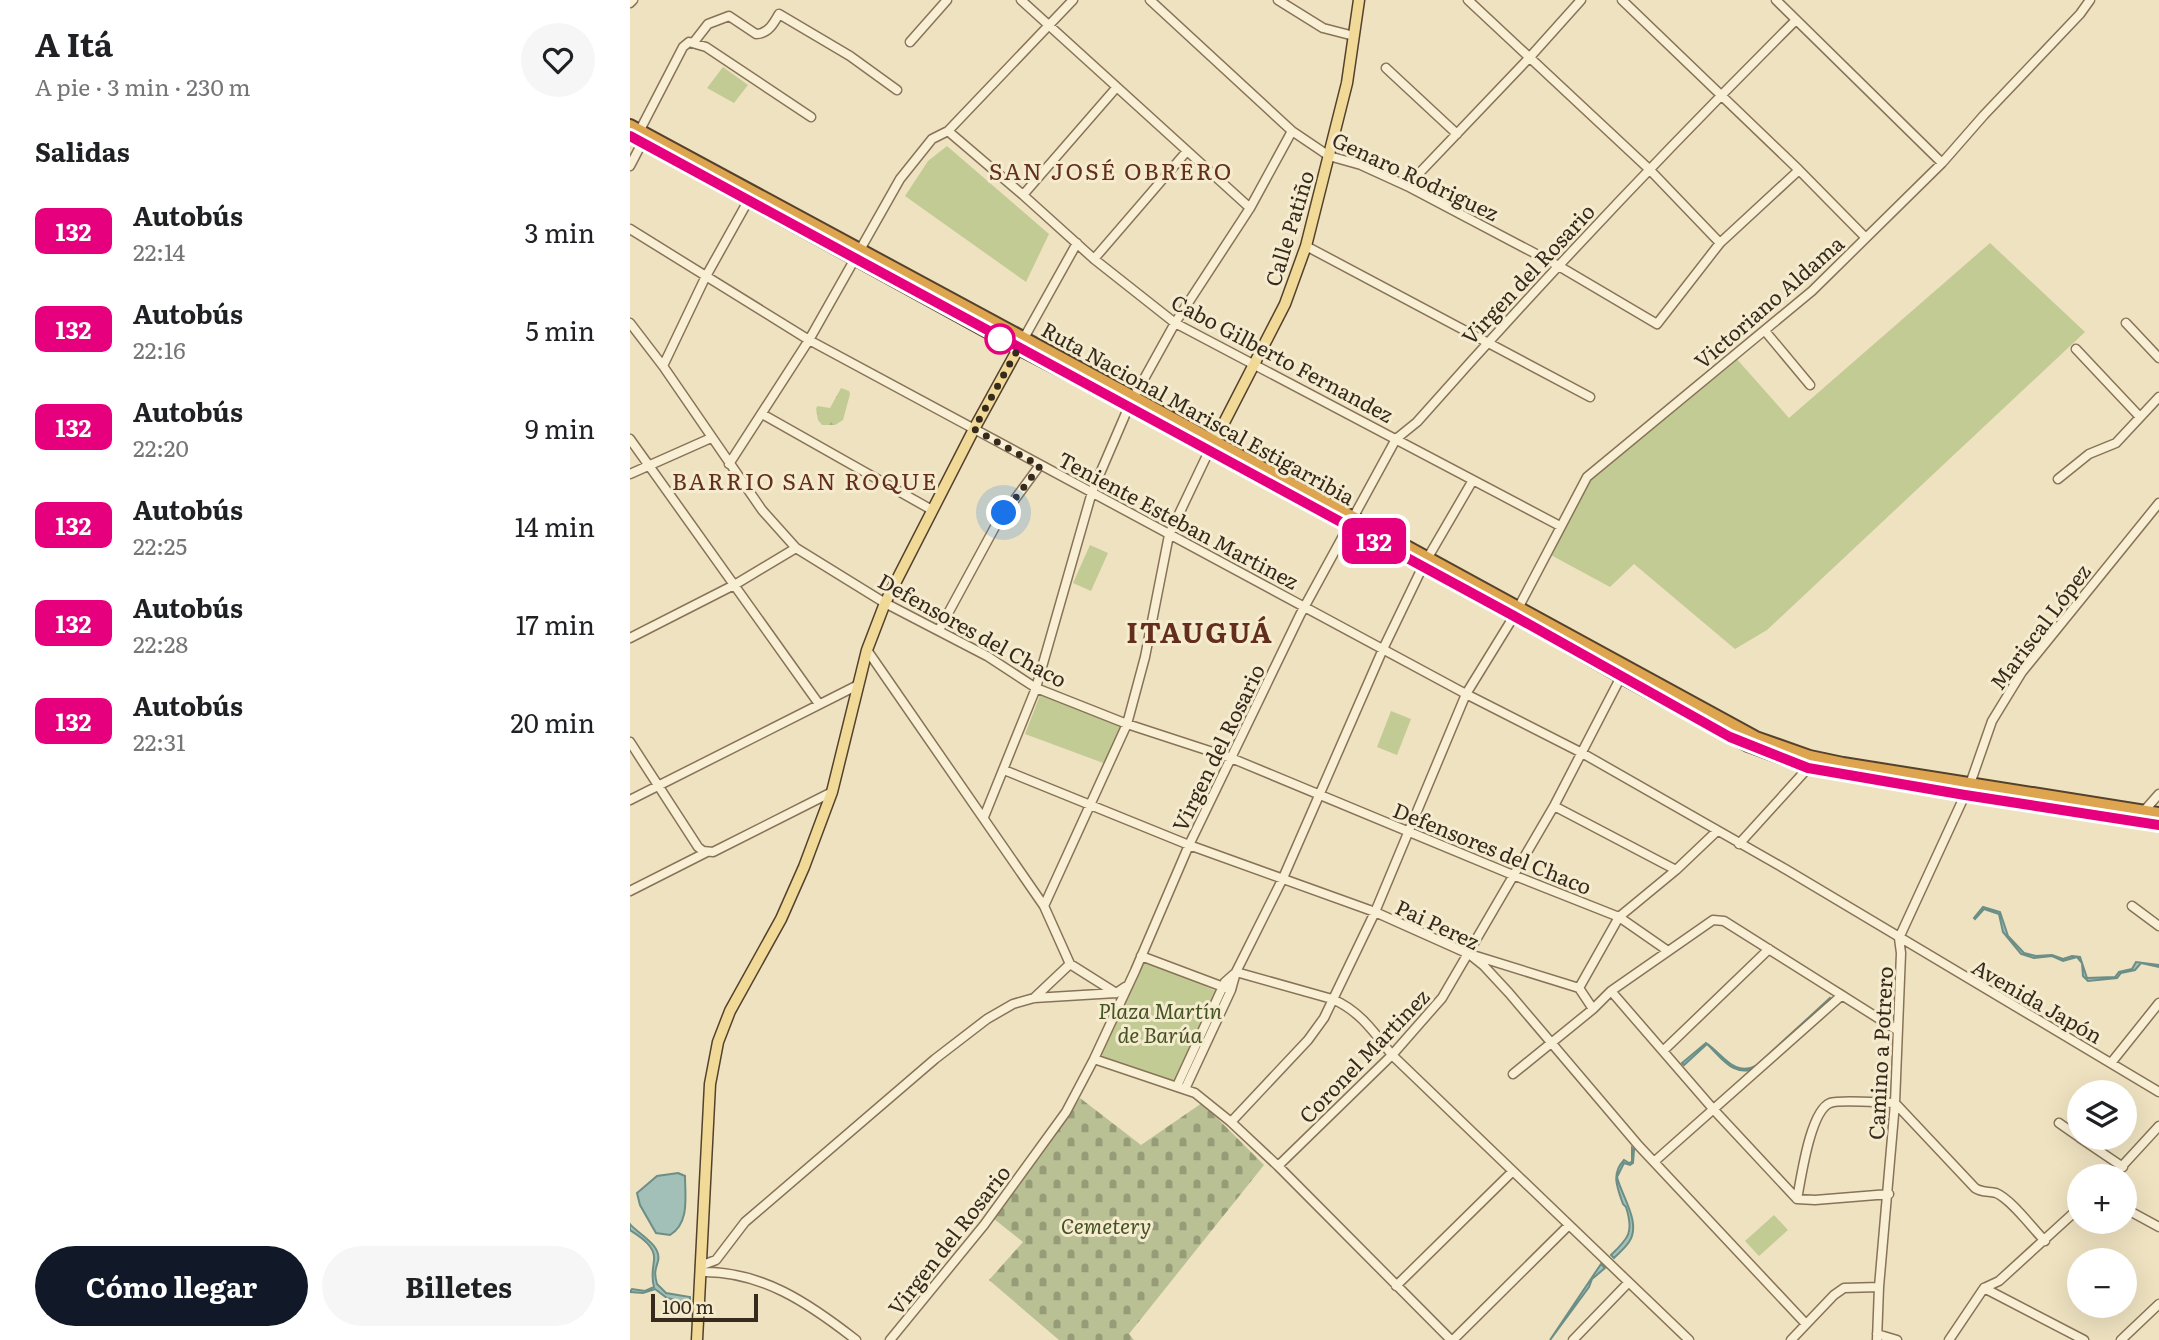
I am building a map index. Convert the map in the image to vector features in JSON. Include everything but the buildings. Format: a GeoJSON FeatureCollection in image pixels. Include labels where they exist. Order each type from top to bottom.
{"type":"FeatureCollection","features":[{"type":"Feature","properties":{"kind":"highway","name":"Ruta Nacional Mariscal Estigarribia"},"geometry":{"type":"LineString","coordinates":[[633,131],[642,143],[748,201],[858,253],[1018,349],[1132,402]]}},
{"type":"Feature","properties":{"kind":"highway","name":"Ruta Nacional Mariscal Estigarribia"},"geometry":{"type":"LineString","coordinates":[[633,131],[858,253],[1024,338],[1212,447],[1624,673],[1730,737],[1808,768],[2159,825]]}},
{"type":"Feature","properties":{"kind":"highway","name":"Ruta Nacional Mariscal Estigarribia"},"geometry":{"type":"LineString","coordinates":[[1624,673],[1780,747],[1843,763],[2159,813]]}},
{"type":"Feature","properties":{"kind":"main road","name":"Calle Patiño"},"geometry":{"type":"LineString","coordinates":[[1212,447],[1285,304],[1306,246],[1347,83],[1359,0]]}},
{"type":"Feature","properties":{"kind":"main road"},"geometry":{"type":"LineString","coordinates":[[697,1340],[710,1084],[718,1042],[730,1011],[781,919],[804,867],[832,792],[867,650],[886,603],[974,429],[1024,338]]}},
{"type":"Feature","properties":{"kind":"street"},"geometry":{"type":"LineString","coordinates":[[910,42],[947,0]]}},
{"type":"Feature","properties":{"kind":"street"},"geometry":{"type":"LineString","coordinates":[[1021,0],[1250,208]]}},
{"type":"Feature","properties":{"kind":"street"},"geometry":{"type":"LineString","coordinates":[[729,464],[809,340],[900,179],[932,139],[948,131],[1073,0]]}},
{"type":"Feature","properties":{"kind":"street","name":"Genaro Rodriguez"},"geometry":{"type":"LineString","coordinates":[[1150,0],[1292,131],[1329,156],[1361,164],[1407,186],[1557,265],[1657,324],[1720,243]]}},
{"type":"Feature","properties":{"kind":"street"},"geometry":{"type":"LineString","coordinates":[[1278,0],[1324,28],[1354,36]]}},
{"type":"Feature","properties":{"kind":"street"},"geometry":{"type":"LineString","coordinates":[[1468,0],[1649,169],[1720,243],[1799,170]]}},
{"type":"Feature","properties":{"kind":"street"},"geometry":{"type":"LineString","coordinates":[[1407,186],[1531,57],[1581,0]]}},
{"type":"Feature","properties":{"kind":"street"},"geometry":{"type":"LineString","coordinates":[[1622,0],[1865,237]]}},
{"type":"Feature","properties":{"kind":"street"},"geometry":{"type":"LineString","coordinates":[[1776,0],[1942,163]]}},
{"type":"Feature","properties":{"kind":"street","name":"Victoriano Aldama"},"geometry":{"type":"LineString","coordinates":[[1231,1122],[1308,1040],[1324,1018],[1375,912],[1466,694],[1516,612],[1587,477],[1812,291],[1942,163],[2090,0]]}},
{"type":"Feature","properties":{"kind":"street"},"geometry":{"type":"LineString","coordinates":[[694,42],[708,24],[729,16],[756,34],[761,34],[771,27],[779,14],[850,56],[897,90]]}},
{"type":"Feature","properties":{"kind":"street","name":"Virgen del Rosario"},"geometry":{"type":"LineString","coordinates":[[891,1340],[984,1226],[1066,1112],[1094,1059],[1189,845],[1305,606],[1396,439],[1417,422],[1557,265],[1795,21]]}},
{"type":"Feature","properties":{"kind":"street"},"geometry":{"type":"LineString","coordinates":[[633,131],[683,47],[689,42],[706,47],[811,117]]}},
{"type":"Feature","properties":{"kind":"street"},"geometry":{"type":"LineString","coordinates":[[1386,68],[1457,134]]}},
{"type":"Feature","properties":{"kind":"street"},"geometry":{"type":"LineString","coordinates":[[1023,194],[1116,88]]}},
{"type":"Feature","properties":{"kind":"street","name":"Cabo Gilberto Fernandez"},"geometry":{"type":"LineString","coordinates":[[948,131],[1094,259],[1175,323],[1560,526]]}},
{"type":"Feature","properties":{"kind":"street"},"geometry":{"type":"LineString","coordinates":[[984,817],[1036,688],[1092,492],[1132,402],[1175,323],[1250,208],[1292,131]]}},
{"type":"Feature","properties":{"kind":"street"},"geometry":{"type":"LineString","coordinates":[[630,166],[642,143]]}},
{"type":"Feature","properties":{"kind":"street"},"geometry":{"type":"LineString","coordinates":[[1094,259],[1187,151]]}},
{"type":"Feature","properties":{"kind":"street"},"geometry":{"type":"LineString","coordinates":[[663,366],[705,278],[748,201]]}},
{"type":"Feature","properties":{"kind":"street","name":"Teniente Esteban Martinez"},"geometry":{"type":"LineString","coordinates":[[630,229],[705,278],[809,340],[1466,694],[1582,753],[1899,938]]}},
{"type":"Feature","properties":{"kind":"street"},"geometry":{"type":"LineString","coordinates":[[1024,338],[1077,243]]}},
{"type":"Feature","properties":{"kind":"street"},"geometry":{"type":"LineString","coordinates":[[1306,246],[1591,397]]}},
{"type":"Feature","properties":{"kind":"street"},"geometry":{"type":"LineString","coordinates":[[2126,323],[2159,358]]}},
{"type":"Feature","properties":{"kind":"street","name":"Defensores del Chaco"},"geometry":{"type":"LineString","coordinates":[[631,326],[663,366],[762,510],[796,548],[886,603],[1013,671],[1036,688],[1127,724],[1231,758],[1619,917],[1668,951]]}},
{"type":"Feature","properties":{"kind":"street"},"geometry":{"type":"LineString","coordinates":[[1765,331],[1810,385]]}},
{"type":"Feature","properties":{"kind":"street"},"geometry":{"type":"LineString","coordinates":[[2076,349],[2140,417]]}},
{"type":"Feature","properties":{"kind":"street"},"geometry":{"type":"LineString","coordinates":[[2058,479],[2089,454],[2116,443],[2159,397]]}},
{"type":"Feature","properties":{"kind":"street"},"geometry":{"type":"LineString","coordinates":[[762,414],[932,510]]}},
{"type":"Feature","properties":{"kind":"street"},"geometry":{"type":"LineString","coordinates":[[630,474],[711,438]]}},
{"type":"Feature","properties":{"kind":"street"},"geometry":{"type":"LineString","coordinates":[[630,439],[647,466],[736,584],[819,704]]}},
{"type":"Feature","properties":{"kind":"street"},"geometry":{"type":"LineString","coordinates":[[1044,906],[1127,724],[1145,657],[1170,535],[1212,447]]}},
{"type":"Feature","properties":{"kind":"street"},"geometry":{"type":"LineString","coordinates":[[939,630],[996,525],[1040,466]]}},
{"type":"Feature","properties":{"kind":"street"},"geometry":{"type":"LineString","coordinates":[[1181,1088],[1228,986],[1283,878],[1383,649],[1425,563],[1473,480]]}},
{"type":"Feature","properties":{"kind":"street","name":"Mariscal López"},"geometry":{"type":"LineString","coordinates":[[1970,783],[1992,721],[2022,671],[2159,503]]}},
{"type":"Feature","properties":{"kind":"street"},"geometry":{"type":"LineString","coordinates":[[630,638],[736,584],[796,548]]}},
{"type":"Feature","properties":{"kind":"street"},"geometry":{"type":"LineString","coordinates":[[867,650],[1044,906],[1070,964],[1116,993]]}},
{"type":"Feature","properties":{"kind":"street","name":"Coronel Martinez"},"geometry":{"type":"LineString","coordinates":[[1278,1166],[1392,1055],[1442,998],[1554,806],[1624,673]]}},
{"type":"Feature","properties":{"kind":"street"},"geometry":{"type":"LineString","coordinates":[[630,800],[858,685]]}},
{"type":"Feature","properties":{"kind":"street"},"geometry":{"type":"LineString","coordinates":[[630,742],[705,852]]}},
{"type":"Feature","properties":{"kind":"street"},"geometry":{"type":"LineString","coordinates":[[1739,844],[1808,768]]}},
{"type":"Feature","properties":{"kind":"street","name":"Pai Perez"},"geometry":{"type":"LineString","coordinates":[[1004,769],[1189,845],[1375,912],[1469,954],[1484,966],[1639,1146],[1806,1324]]}},
{"type":"Feature","properties":{"kind":"street","name":"Camino a Potrero"},"geometry":{"type":"LineString","coordinates":[[1877,1337],[1895,1103],[1901,953],[1899,938],[1970,783]]}},
{"type":"Feature","properties":{"kind":"street"},"geometry":{"type":"LineString","coordinates":[[630,891],[832,792]]}},
{"type":"Feature","properties":{"kind":"street"},"geometry":{"type":"LineString","coordinates":[[2144,811],[2159,794]]}},
{"type":"Feature","properties":{"kind":"street"},"geometry":{"type":"LineString","coordinates":[[1554,806],[1676,870]]}},
{"type":"Feature","properties":{"kind":"street"},"geometry":{"type":"LineString","coordinates":[[1578,988],[1619,917],[1676,870],[1717,831]]}},
{"type":"Feature","properties":{"kind":"street"},"geometry":{"type":"LineString","coordinates":[[2132,906],[2159,926]]}},
{"type":"Feature","properties":{"kind":"street"},"geometry":{"type":"LineString","coordinates":[[1513,1074],[1611,992],[1707,923],[1720,920],[1898,1030]]}},
{"type":"Feature","properties":{"kind":"street","name":"Avenida Japón"},"geometry":{"type":"LineString","coordinates":[[1899,938],[2159,1092]]}},
{"type":"Feature","properties":{"kind":"street"},"geometry":{"type":"LineString","coordinates":[[1663,1051],[1769,949]]}},
{"type":"Feature","properties":{"kind":"street"},"geometry":{"type":"LineString","coordinates":[[1142,953],[1228,986]]}},
{"type":"Feature","properties":{"kind":"street"},"geometry":{"type":"LineString","coordinates":[[1469,954],[1578,988],[1593,1009]]}},
{"type":"Feature","properties":{"kind":"street"},"geometry":{"type":"LineString","coordinates":[[1034,998],[1070,964]]}},
{"type":"Feature","properties":{"kind":"street"},"geometry":{"type":"LineString","coordinates":[[1236,972],[1332,999],[1345,1004],[1360,1015],[1392,1055],[1685,1339]]}},
{"type":"Feature","properties":{"kind":"street"},"geometry":{"type":"LineString","coordinates":[[700,1269],[716,1260],[745,1222],[935,1059],[988,1019],[1013,1004],[1034,998],[1116,993],[1128,985]]}},
{"type":"Feature","properties":{"kind":"street"},"geometry":{"type":"LineString","coordinates":[[1611,992],[1714,1110],[1797,1199],[1889,1194]]}},
{"type":"Feature","properties":{"kind":"street"},"geometry":{"type":"LineString","coordinates":[[1655,1161],[1841,996]]}},
{"type":"Feature","properties":{"kind":"street"},"geometry":{"type":"LineString","coordinates":[[2111,1063],[2159,1003]]}},
{"type":"Feature","properties":{"kind":"street"},"geometry":{"type":"LineString","coordinates":[[1094,1059],[1195,1093],[1278,1166],[1452,1340],[1569,1225]]}},
{"type":"Feature","properties":{"kind":"street"},"geometry":{"type":"LineString","coordinates":[[1797,1199],[1810,1141],[1824,1107],[1834,1102],[1895,1103],[1975,1188],[1980,1192],[1994,1192],[2006,1199],[2045,1241]]}},
{"type":"Feature","properties":{"kind":"street"},"geometry":{"type":"LineString","coordinates":[[2059,1123],[2067,1128]]}},
{"type":"Feature","properties":{"kind":"street"},"geometry":{"type":"LineString","coordinates":[[2126,1164],[2159,1126]]}},
{"type":"Feature","properties":{"kind":"street"},"geometry":{"type":"LineString","coordinates":[[2099,1150],[2119,1164]]}},
{"type":"Feature","properties":{"kind":"street"},"geometry":{"type":"LineString","coordinates":[[1396,1286],[1513,1171]]}},
{"type":"Feature","properties":{"kind":"street"},"geometry":{"type":"LineString","coordinates":[[2137,1215],[2159,1227]]}},
{"type":"Feature","properties":{"kind":"street"},"geometry":{"type":"LineString","coordinates":[[1949,1340],[1984,1288],[1999,1280],[2067,1220]]}},
{"type":"Feature","properties":{"kind":"street"},"geometry":{"type":"LineString","coordinates":[[700,1269],[727,1273],[784,1291],[813,1307],[856,1340]]}},
{"type":"Feature","properties":{"kind":"street"},"geometry":{"type":"LineString","coordinates":[[1573,1340],[1628,1283]]}},
{"type":"Feature","properties":{"kind":"street"},"geometry":{"type":"LineString","coordinates":[[1791,1340],[1844,1288],[1879,1287]]}},
{"type":"Feature","properties":{"kind":"street"},"geometry":{"type":"LineString","coordinates":[[1984,1288],[2084,1340]]}},
{"type":"Feature","properties":{"kind":"street"},"geometry":{"type":"LineString","coordinates":[[2121,1340],[2159,1304]]}},
{"type":"Feature","properties":{"kind":"street"},"geometry":{"type":"LineString","coordinates":[[1877,1337],[1896,1340]]}},
{"type":"Feature","properties":{"kind":"green space"},"geometry":{"type":"Polygon","coordinates":[[[723,67],[748,85],[734,103],[707,88],[723,67]]]}},
{"type":"Feature","properties":{"kind":"green space"},"geometry":{"type":"Polygon","coordinates":[[[947,146],[1049,234],[1026,282],[905,196],[928,161],[947,146]]]}},
{"type":"Feature","properties":{"kind":"green space"},"geometry":{"type":"Polygon","coordinates":[[[1990,243],[2085,332],[1767,630],[1735,649],[1634,564],[1610,587],[1549,554],[1591,476],[1735,357],[1789,418],[1990,243]]]}},
{"type":"Feature","properties":{"kind":"green space"},"geometry":{"type":"Polygon","coordinates":[[[841,388],[850,394],[843,420],[835,425],[822,425],[818,420],[816,408],[830,408],[841,388]]]}},
{"type":"Feature","properties":{"kind":"green space"},"geometry":{"type":"Polygon","coordinates":[[[1090,545],[1108,553],[1091,591],[1073,583],[1090,545]]]}},
{"type":"Feature","properties":{"kind":"green space"},"geometry":{"type":"Polygon","coordinates":[[[1040,695],[1121,725],[1106,764],[1025,734],[1040,695]]]}},
{"type":"Feature","properties":{"kind":"green space"},"geometry":{"type":"Polygon","coordinates":[[[1391,711],[1411,719],[1397,755],[1377,747],[1391,711]]]}},
{"type":"Feature","properties":{"kind":"green space","name":"Plaza Martín de Barúa"},"geometry":{"type":"Polygon","coordinates":[[[1143,959],[1218,992],[1176,1081],[1096,1059],[1143,959]]]}},
{"type":"Feature","properties":{"kind":"green space","name":"Cemetery"},"geometry":{"type":"Polygon","coordinates":[[[1080,1098],[1141,1145],[1202,1103],[1264,1165],[1129,1334],[1134,1340],[1059,1340],[989,1280],[1023,1242],[994,1219],[1080,1098]]]}},
{"type":"Feature","properties":{"kind":"green space"},"geometry":{"type":"Polygon","coordinates":[[[1774,1215],[1788,1230],[1759,1256],[1745,1241],[1774,1215]]]}},
{"type":"Feature","properties":{"kind":"water"},"geometry":{"type":"Polygon","coordinates":[[[1983,907],[2000,912],[2008,936],[2024,953],[2036,956],[2052,955],[2063,959],[2072,956],[2080,957],[2082,963],[2077,957],[2063,961],[2052,956],[2034,958],[2021,954],[2003,932],[1999,914],[1984,909],[1975,919],[1983,907]]]}},
{"type":"Feature","properties":{"kind":"water"},"geometry":{"type":"Polygon","coordinates":[[[2136,962],[2159,965],[2141,963],[2135,970],[2121,973],[2117,978],[2088,981],[2083,976],[2082,963],[2087,978],[2115,977],[2119,972],[2132,969],[2136,962]]]}},
{"type":"Feature","properties":{"kind":"water"},"geometry":{"type":"Polygon","coordinates":[[[1830,998],[1832,1000],[1757,1067],[1749,1070],[1735,1069],[1707,1044],[1684,1065],[1682,1063],[1706,1043],[1735,1067],[1742,1069],[1757,1065],[1830,998]]]}},
{"type":"Feature","properties":{"kind":"water"},"geometry":{"type":"Polygon","coordinates":[[[1632,1148],[1633,1163],[1624,1163],[1617,1177],[1632,1218],[1632,1234],[1614,1258],[1611,1255],[1626,1239],[1630,1229],[1616,1176],[1624,1160],[1632,1162],[1632,1148]]]}},
{"type":"Feature","properties":{"kind":"water"},"geometry":{"type":"Polygon","coordinates":[[[678,1173],[685,1176],[684,1216],[681,1224],[670,1235],[656,1233],[640,1205],[637,1193],[657,1176],[678,1173]]]}},
{"type":"Feature","properties":{"kind":"water"},"geometry":{"type":"Polygon","coordinates":[[[630,1224],[656,1250],[657,1284],[666,1293],[690,1297],[690,1304],[667,1298],[655,1289],[643,1293],[630,1292],[632,1289],[645,1291],[654,1287],[654,1255],[650,1246],[630,1230],[630,1224]]]}},
{"type":"Feature","properties":{"kind":"water"},"geometry":{"type":"Polygon","coordinates":[[[1601,1264],[1605,1268],[1592,1279],[1550,1340],[1601,1264]]]}},
{"type":"Feature","properties":{"kind":"waterway"},"geometry":{"type":"LineString","coordinates":[[1835,986],[1842,990]]}},
{"type":"Feature","properties":{"kind":"waterway"},"geometry":{"type":"LineString","coordinates":[[1842,990],[1855,999]]}},
{"type":"Feature","properties":{"kind":"bus line","name":"132"},"geometry":{"type":"LineString","coordinates":[[630,136],[1018,349],[1129,406],[1423,566],[1748,746],[1808,768],[2159,825]]}},
{"type":"Feature","properties":{"kind":"district","name":"SAN JOSÉ OBRERO"},"geometry":{"type":"Point","coordinates":[1111,170]}},
{"type":"Feature","properties":{"kind":"district","name":"BARRIO SAN ROQUE"},"geometry":{"type":"Point","coordinates":[805,480]}},
{"type":"Feature","properties":{"kind":"district","name":"ITAUGUÁ"},"geometry":{"type":"Point","coordinates":[1200,631]}},
{"type":"Feature","properties":{"kind":"route"},"geometry":{"type":"LineString","coordinates":[[1000,339],[1018,349],[974,429],[1040,466],[1004,513]]}}]}
